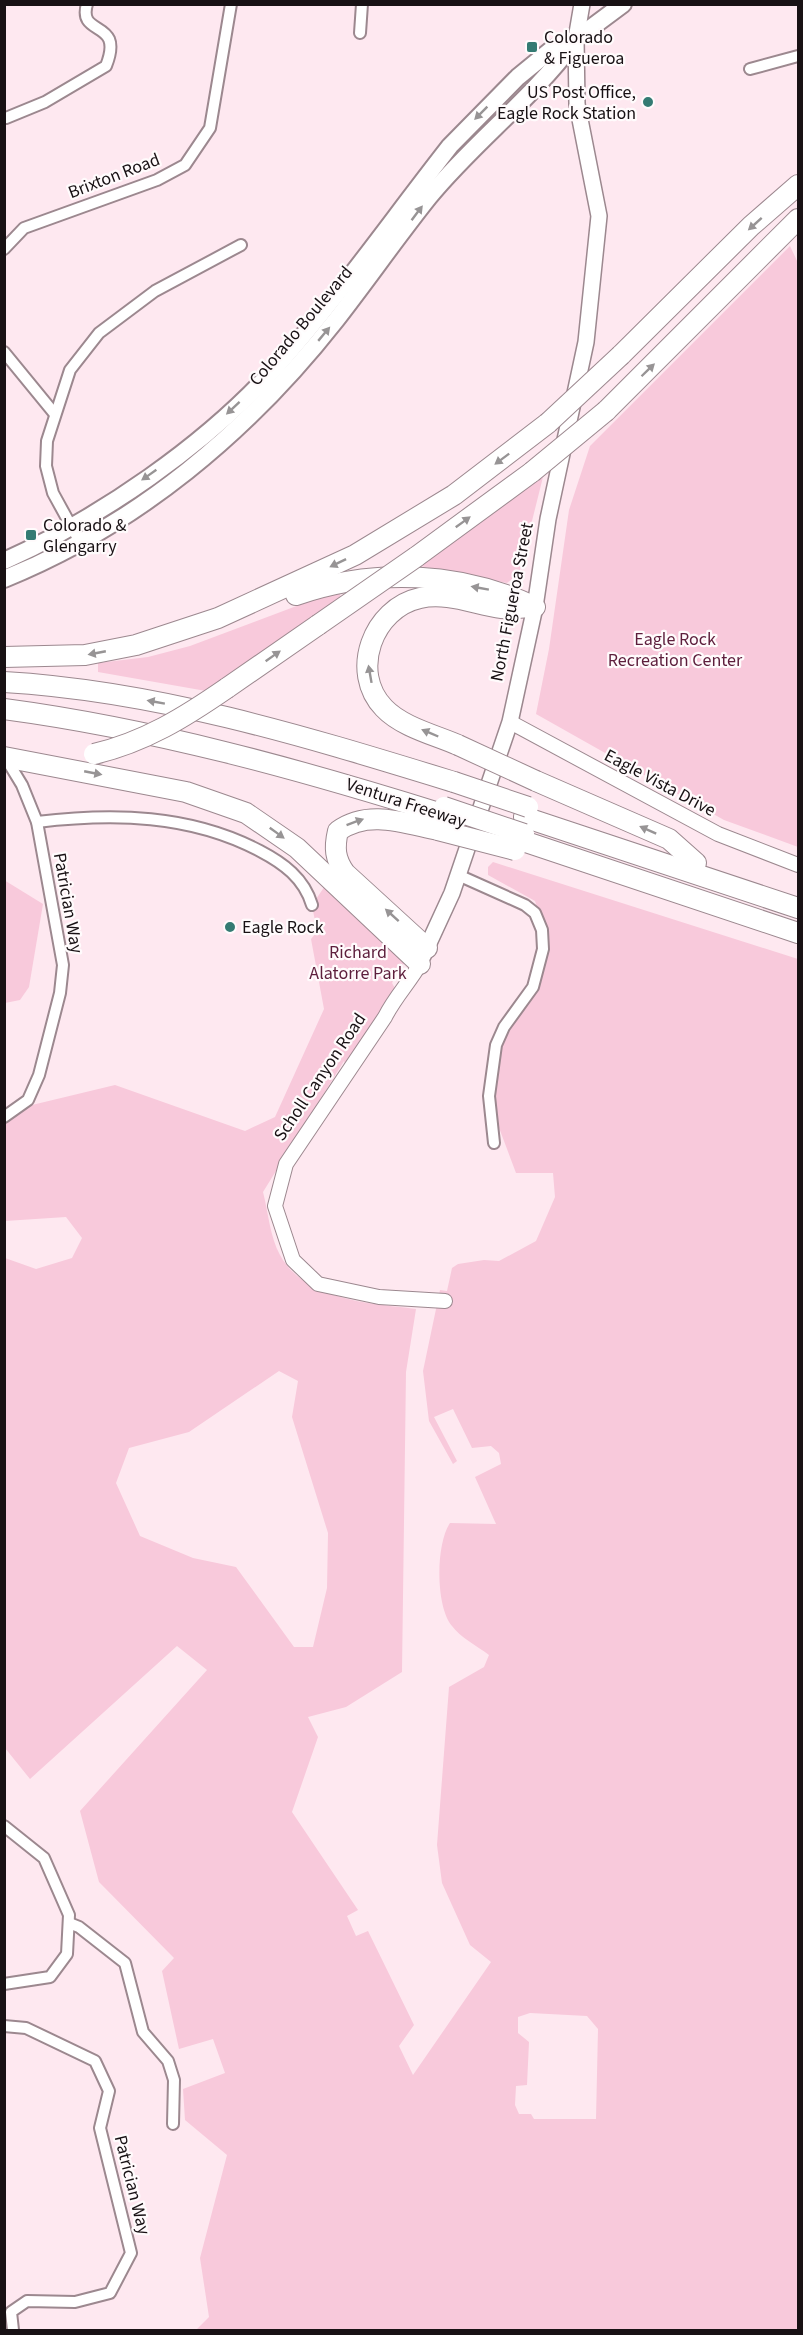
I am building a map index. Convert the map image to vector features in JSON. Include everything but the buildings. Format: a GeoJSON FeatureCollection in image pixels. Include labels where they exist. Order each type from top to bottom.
{"type":"FeatureCollection","features":[{"type":"Feature","properties":{"kind":"highway"},"geometry":{"type":"LineString","coordinates":[[136,645],[218,618],[355,555],[454,495],[548,423],[621,356],[751,226],[798,185]]}},
{"type":"Feature","properties":{"kind":"highway"},"geometry":{"type":"LineString","coordinates":[[36,761],[94,754],[146,738],[182,719],[416,557],[532,472],[606,411],[798,219]]}},
{"type":"Feature","properties":{"kind":"highway"},"geometry":{"type":"LineString","coordinates":[[4,657],[85,655],[136,645],[194,632],[331,583],[367,578],[408,576],[439,580],[502,592],[535,607]]}},
{"type":"Feature","properties":{"kind":"highway"},"geometry":{"type":"LineString","coordinates":[[535,607],[503,608],[438,596],[418,598],[400,605],[376,630],[369,645],[368,662],[376,696],[384,708],[401,721],[669,839],[696,863]]}},
{"type":"Feature","properties":{"kind":"highway","name":"Ventura Freeway"},"geometry":{"type":"LineString","coordinates":[[4,682],[112,694],[255,723],[446,805]]}},
{"type":"Feature","properties":{"kind":"highway","name":"Ventura Freeway"},"geometry":{"type":"LineString","coordinates":[[4,709],[119,727],[220,749],[309,773],[446,805],[523,830],[696,863],[798,896]]}},
{"type":"Feature","properties":{"kind":"highway"},"geometry":{"type":"LineString","coordinates":[[4,757],[36,761],[186,792],[246,813],[297,848],[423,956]]}},
{"type":"Feature","properties":{"kind":"highway"},"geometry":{"type":"LineString","coordinates":[[423,956],[338,863],[335,843],[338,831],[349,823],[446,805],[798,923]]}},
{"type":"Feature","properties":{"kind":"highway"},"geometry":{"type":"LineString","coordinates":[[523,830],[640,880],[798,933]]}},
{"type":"Feature","properties":{"kind":"highway"},"geometry":{"type":"LineString","coordinates":[[523,830],[798,908]]}},
{"type":"Feature","properties":{"kind":"main road","name":"North Figueroa Street"},"geometry":{"type":"LineString","coordinates":[[458,875],[510,722],[535,607],[548,519],[586,342],[599,216],[577,104],[576,39],[582,4]]}},
{"type":"Feature","properties":{"kind":"main road","name":"Colorado Boulevard"},"geometry":{"type":"LineString","coordinates":[[4,579],[81,544],[160,493],[243,423],[450,146],[518,77],[551,50],[576,39],[623,4]]}},
{"type":"Feature","properties":{"kind":"main road","name":"Colorado Boulevard"},"geometry":{"type":"LineString","coordinates":[[4,561],[71,527],[197,440],[280,373],[335,320],[463,157],[550,73],[576,39]]}},
{"type":"Feature","properties":{"kind":"main road"},"geometry":{"type":"LineString","coordinates":[[450,146],[463,157]]}},
{"type":"Feature","properties":{"kind":"main road"},"geometry":{"type":"LineString","coordinates":[[197,440],[207,455]]}},
{"type":"Feature","properties":{"kind":"main road","name":"Scholl Canyon Road"},"geometry":{"type":"LineString","coordinates":[[423,956],[458,875]]}},
{"type":"Feature","properties":{"kind":"street"},"geometry":{"type":"LineString","coordinates":[[6,118],[45,102],[106,66],[112,45],[109,37],[88,23],[85,18],[87,4]]}},
{"type":"Feature","properties":{"kind":"street","name":"Brixton Road"},"geometry":{"type":"LineString","coordinates":[[4,249],[24,228],[157,180],[185,165],[210,128],[231,4]]}},
{"type":"Feature","properties":{"kind":"street"},"geometry":{"type":"LineString","coordinates":[[360,33],[362,4]]}},
{"type":"Feature","properties":{"kind":"street"},"geometry":{"type":"LineString","coordinates":[[750,69],[798,56]]}},
{"type":"Feature","properties":{"kind":"street"},"geometry":{"type":"LineString","coordinates":[[81,544],[48,479],[47,441],[54,413],[70,370],[99,333],[155,291],[241,245]]}},
{"type":"Feature","properties":{"kind":"street"},"geometry":{"type":"LineString","coordinates":[[4,352],[54,413]]}},
{"type":"Feature","properties":{"kind":"street","name":"Eagle Vista Drive"},"geometry":{"type":"LineString","coordinates":[[510,722],[718,834],[798,865]]}},
{"type":"Feature","properties":{"kind":"street","name":"Patrician Way"},"geometry":{"type":"LineString","coordinates":[[4,757],[22,785],[37,822],[63,965],[60,993],[47,1052],[28,1100],[4,1117]]}},
{"type":"Feature","properties":{"kind":"street"},"geometry":{"type":"LineString","coordinates":[[37,822],[102,817],[148,819],[210,829],[238,840],[290,870],[302,883],[312,905]]}},
{"type":"Feature","properties":{"kind":"street"},"geometry":{"type":"LineString","coordinates":[[458,875],[525,905],[535,912],[542,930],[543,949],[533,987],[504,1027],[496,1045],[489,1096],[494,1143]]}},
{"type":"Feature","properties":{"kind":"street","name":"Scholl Canyon Road"},"geometry":{"type":"LineString","coordinates":[[423,956],[406,985],[397,992],[385,1017],[286,1164],[274,1206],[293,1260],[318,1284],[379,1297],[445,1301]]}},
{"type":"Feature","properties":{"kind":"street"},"geometry":{"type":"LineString","coordinates":[[4,1826],[44,1858],[69,1915],[67,1954],[50,1977],[4,1984]]}},
{"type":"Feature","properties":{"kind":"street"},"geometry":{"type":"LineString","coordinates":[[69,1923],[80,1927],[125,1963],[143,2032],[168,2061],[174,2080],[173,2124]]}},
{"type":"Feature","properties":{"kind":"street","name":"Patrician Way"},"geometry":{"type":"LineString","coordinates":[[4,2026],[26,2028],[94,2061],[109,2091],[100,2128],[131,2253],[110,2293],[75,2302],[27,2301],[11,2312],[13,2331]]}},
{"type":"Feature","properties":{"kind":"green space","name":"Eagle Rock Recreation Center"},"geometry":{"type":"Polygon","coordinates":[[[790,246],[798,263],[798,847],[724,820],[536,714],[549,649],[569,510],[590,446],[790,246]]]}},
{"type":"Feature","properties":{"kind":"green space"},"geometry":{"type":"Polygon","coordinates":[[[543,477],[519,573],[507,583],[420,566],[543,477]]]}},
{"type":"Feature","properties":{"kind":"green space"},"geometry":{"type":"Polygon","coordinates":[[[339,590],[341,599],[206,691],[98,672],[98,663],[148,657],[190,646],[339,590]]]}},
{"type":"Feature","properties":{"kind":"green space","name":"Richard Alatorre Park"},"geometry":{"type":"Polygon","coordinates":[[[493,862],[798,959],[798,2330],[196,2330],[209,2317],[200,2258],[227,2155],[185,2120],[183,2089],[225,2073],[213,2039],[179,2049],[162,1971],[174,1958],[99,1882],[80,1811],[207,1670],[177,1646],[30,1779],[5,1748],[5,1258],[36,1269],[72,1258],[82,1238],[66,1217],[5,1221],[5,1123],[32,1105],[115,1085],[245,1131],[275,1117],[324,1009],[311,939],[317,932],[312,905],[327,883],[406,960],[392,983],[397,992],[348,1072],[344,1061],[263,1192],[274,1240],[280,1255],[291,1270],[305,1282],[340,1297],[416,1309],[406,1372],[402,1672],[346,1707],[308,1717],[318,1737],[292,1812],[358,1910],[347,1916],[356,1936],[368,1931],[414,2025],[399,2046],[413,2075],[491,1962],[470,1945],[442,1883],[437,1845],[449,1687],[484,1667],[489,1655],[464,1638],[446,1617],[439,1574],[442,1545],[450,1523],[496,1524],[475,1477],[501,1464],[499,1453],[491,1446],[472,1448],[453,1409],[434,1417],[457,1461],[453,1464],[429,1421],[423,1371],[440,1290],[447,1291],[452,1268],[458,1264],[484,1260],[499,1261],[536,1241],[555,1197],[553,1173],[516,1173],[495,1117],[494,1067],[501,1040],[539,983],[548,940],[535,901],[488,875],[488,867],[493,862]],[[279,1371],[189,1432],[129,1448],[116,1483],[140,1536],[193,1558],[236,1567],[294,1647],[313,1647],[327,1588],[328,1533],[292,1417],[298,1381],[279,1371]],[[530,2013],[518,2017],[518,2033],[529,2042],[527,2085],[516,2086],[515,2105],[519,2114],[531,2114],[534,2119],[596,2119],[598,2029],[587,2016],[530,2013]]]}},
{"type":"Feature","properties":{"kind":"green space"},"geometry":{"type":"Polygon","coordinates":[[[4,880],[43,904],[29,987],[20,1000],[5,1003],[4,880]]]}},
{"type":"Feature","properties":{"kind":"place","name":"Colorado & Figueroa"},"geometry":{"type":"Point","coordinates":[532,47]}},
{"type":"Feature","properties":{"kind":"place","name":"US Post Office, Eagle Rock Station"},"geometry":{"type":"Point","coordinates":[648,102]}},
{"type":"Feature","properties":{"kind":"place","name":"Colorado & Glengarry"},"geometry":{"type":"Point","coordinates":[31,535]}},
{"type":"Feature","properties":{"kind":"place","name":"Eagle Rock"},"geometry":{"type":"Point","coordinates":[230,927]}}]}
